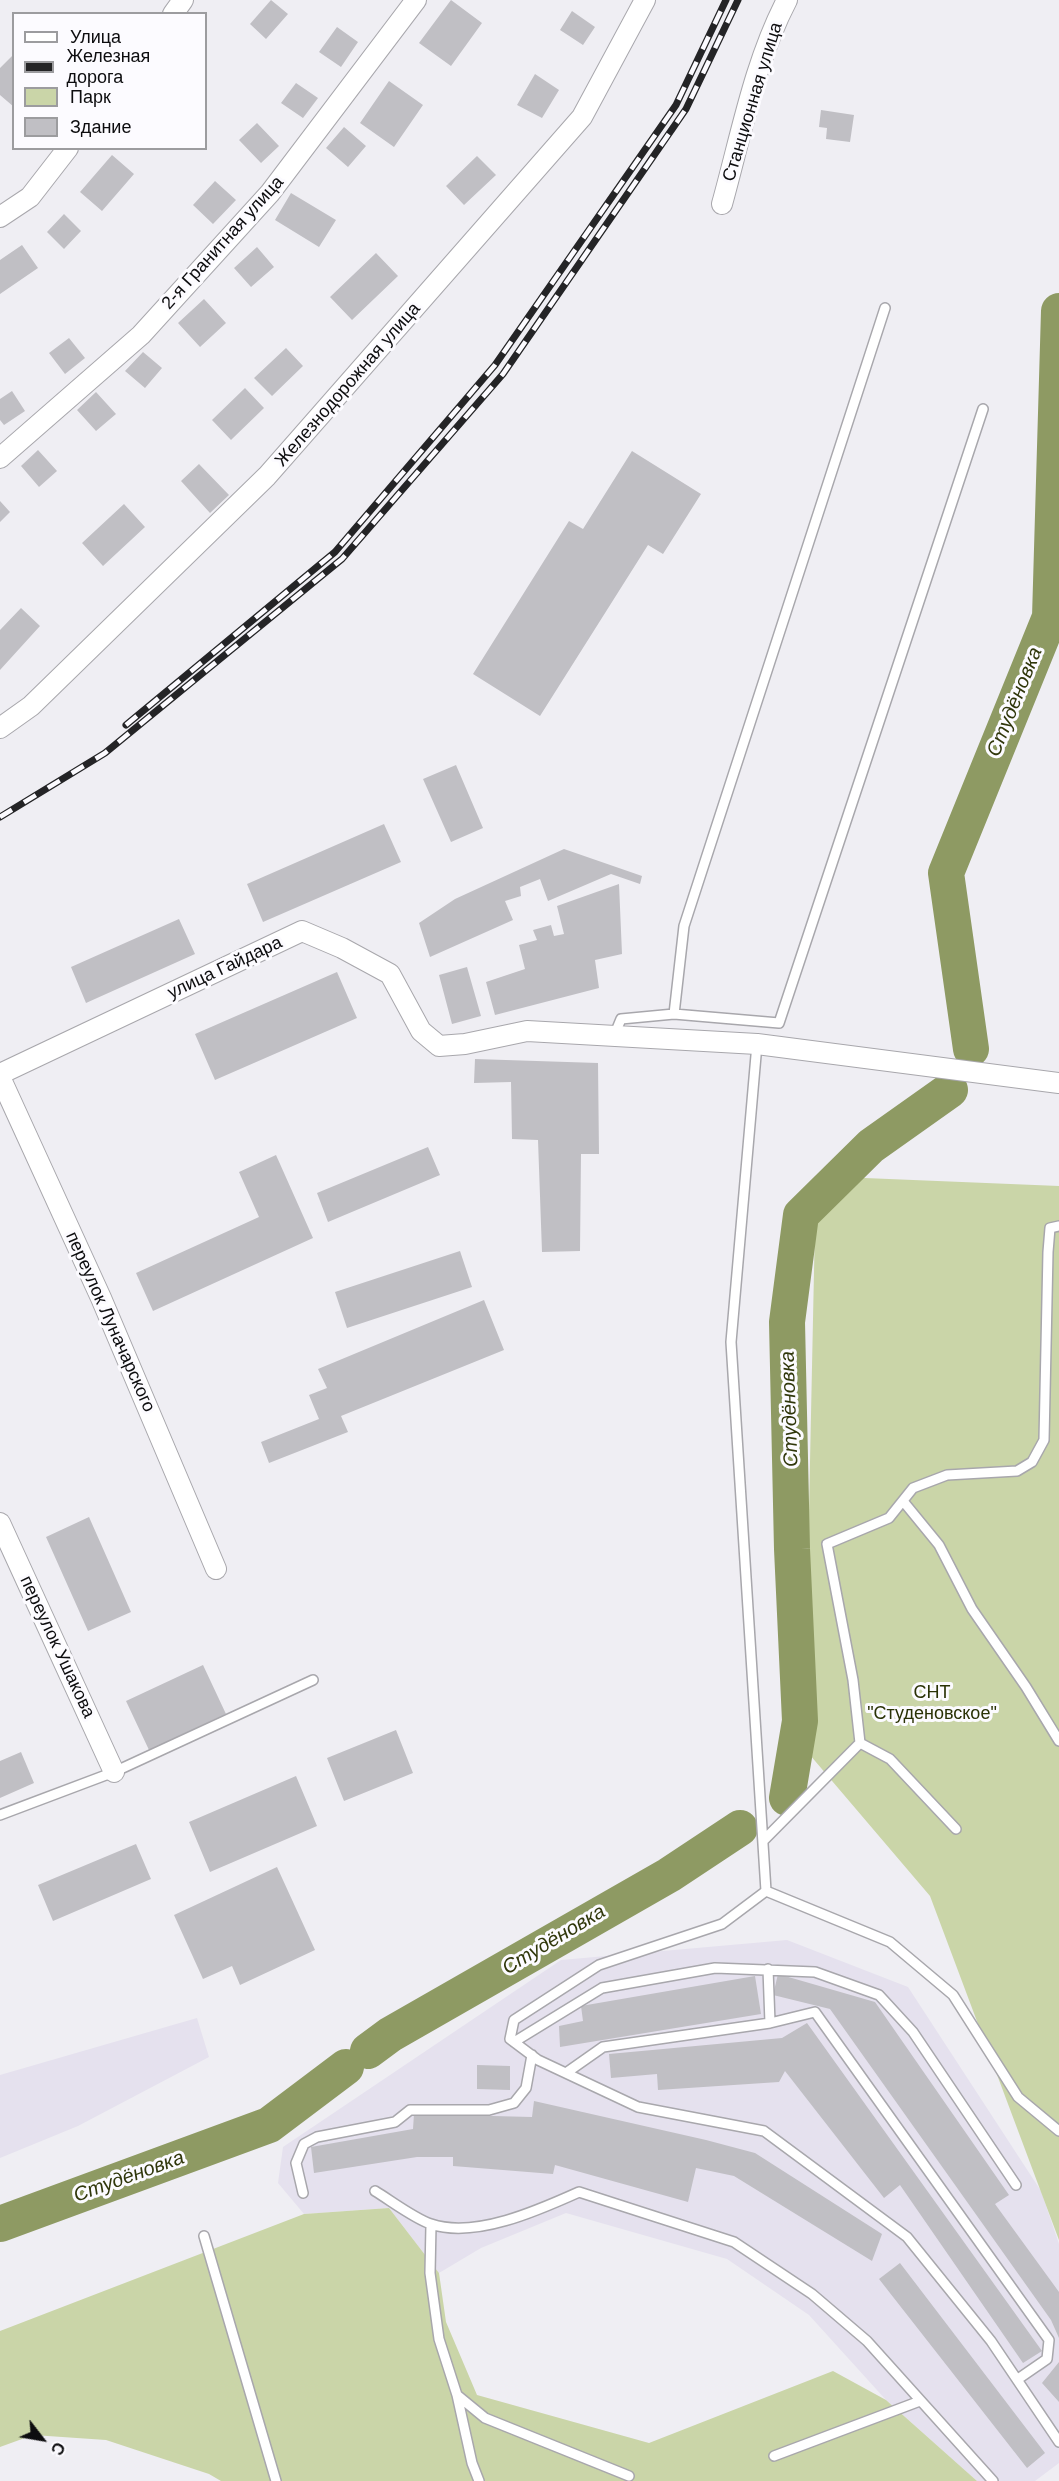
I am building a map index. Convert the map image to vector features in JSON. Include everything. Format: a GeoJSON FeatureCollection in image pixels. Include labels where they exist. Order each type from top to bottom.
{"type":"FeatureCollection","features":[{"type":"Feature","properties":{"kind":"street","name":"2-я Гранитная улица"},"geometry":{"type":"LineString","coordinates":[[0,459],[141,335],[263,201],[416,0]]}},
{"type":"Feature","properties":{"kind":"street","name":"Железнодорожная улица"},"geometry":{"type":"LineString","coordinates":[[0,728],[31,706],[267,477],[582,117],[645,0]]}},
{"type":"Feature","properties":{"kind":"street","name":"Станционная улица"},"geometry":{"type":"LineString","coordinates":[[722,204],[759,69],[772,29],[787,0]]}},
{"type":"Feature","properties":{"kind":"street"},"geometry":{"type":"LineString","coordinates":[[0,217],[30,197],[66,150]]}},
{"type":"Feature","properties":{"kind":"street","name":"улица Гайдара"},"geometry":{"type":"LineString","coordinates":[[0,1076],[303,932],[342,948],[390,974],[420,1031],[438,1046],[465,1044],[527,1031],[614,1036]]}},
{"type":"Feature","properties":{"kind":"street"},"geometry":{"type":"LineString","coordinates":[[614,1036],[757,1044],[1059,1083]]}},
{"type":"Feature","properties":{"kind":"street","name":"переулок Луначарского"},"geometry":{"type":"LineString","coordinates":[[0,1076],[101,1298],[216,1569]]}},
{"type":"Feature","properties":{"kind":"street","name":"переулок Ушакова"},"geometry":{"type":"LineString","coordinates":[[0,1523],[114,1772]]}},
{"type":"Feature","properties":{"kind":"lane"},"geometry":{"type":"LineString","coordinates":[[674,1014],[684,926],[885,308]]}},
{"type":"Feature","properties":{"kind":"lane"},"geometry":{"type":"LineString","coordinates":[[614,1036],[621,1019],[674,1014],[779,1023],[983,409]]}},
{"type":"Feature","properties":{"kind":"lane"},"geometry":{"type":"LineString","coordinates":[[757,1044],[731,1342],[766,1892]]}},
{"type":"Feature","properties":{"kind":"lane"},"geometry":{"type":"LineString","coordinates":[[860,1743],[853,1680],[827,1544],[889,1518],[913,1488],[947,1475],[1017,1471],[1032,1462],[1044,1440],[1048,1252],[1050,1228],[1059,1226]]}},
{"type":"Feature","properties":{"kind":"lane"},"geometry":{"type":"LineString","coordinates":[[903,1501],[939,1545],[972,1608],[1026,1687],[1059,1741]]}},
{"type":"Feature","properties":{"kind":"lane"},"geometry":{"type":"LineString","coordinates":[[0,1815],[114,1772],[314,1680]]}},
{"type":"Feature","properties":{"kind":"lane"},"geometry":{"type":"LineString","coordinates":[[763,1841],[860,1743]]}},
{"type":"Feature","properties":{"kind":"lane"},"geometry":{"type":"LineString","coordinates":[[860,1743],[890,1759],[956,1829]]}},
{"type":"Feature","properties":{"kind":"lane"},"geometry":{"type":"LineString","coordinates":[[766,1892],[722,1924],[599,1965],[514,2020],[510,2039],[532,2055],[638,2107],[764,2131],[907,2237],[991,2340],[1059,2442]]}},
{"type":"Feature","properties":{"kind":"lane"},"geometry":{"type":"LineString","coordinates":[[766,1892],[890,1942],[953,1995],[1018,2097],[1059,2132]]}},
{"type":"Feature","properties":{"kind":"lane"},"geometry":{"type":"LineString","coordinates":[[514,2042],[602,1988],[715,1968],[815,1972],[879,1995],[913,2032],[1016,2185]]}},
{"type":"Feature","properties":{"kind":"lane"},"geometry":{"type":"LineString","coordinates":[[768,1969],[770,2023]]}},
{"type":"Feature","properties":{"kind":"lane"},"geometry":{"type":"LineString","coordinates":[[566,2073],[603,2047],[770,2023],[815,2012],[1049,2340],[1047,2359],[1018,2379]]}},
{"type":"Feature","properties":{"kind":"lane"},"geometry":{"type":"LineString","coordinates":[[303,2193],[296,2163],[304,2144],[317,2137],[395,2122],[410,2110],[489,2110],[514,2103],[526,2088],[532,2055]]}},
{"type":"Feature","properties":{"kind":"lane"},"geometry":{"type":"LineString","coordinates":[[375,2191],[431,2224],[475,2229],[544,2208],[579,2192],[734,2242],[812,2294],[867,2341],[993,2481]]}},
{"type":"Feature","properties":{"kind":"lane"},"geometry":{"type":"LineString","coordinates":[[431,2224],[430,2273],[439,2339],[457,2395],[472,2463],[479,2481]]}},
{"type":"Feature","properties":{"kind":"lane"},"geometry":{"type":"LineString","coordinates":[[204,2236],[276,2481]]}},
{"type":"Feature","properties":{"kind":"lane"},"geometry":{"type":"LineString","coordinates":[[457,2395],[485,2418],[629,2476]]}},
{"type":"Feature","properties":{"kind":"lane"},"geometry":{"type":"LineString","coordinates":[[774,2456],[920,2401]]}},
{"type":"Feature","properties":{"kind":"shaded area"},"geometry":{"type":"Polygon","coordinates":[[[787,1940],[908,1987],[1041,2191],[1059,2244],[1059,2463],[1035,2481],[977,2481],[886,2400],[809,2315],[727,2259],[566,2213],[481,2248],[439,2273],[389,2208],[304,2214],[278,2183],[283,2147],[561,1960],[787,1940]]]}},
{"type":"Feature","properties":{"kind":"shaded area"},"geometry":{"type":"Polygon","coordinates":[[[197,2018],[209,2057],[78,2126],[0,2158],[0,2075],[197,2018]]]}},
{"type":"Feature","properties":{"kind":"green space","name":"СНТ \"Студеновское\""},"geometry":{"type":"Polygon","coordinates":[[[816,1176],[1059,1186],[1059,2240],[930,1896],[804,1748],[816,1176]]]}},
{"type":"Feature","properties":{"kind":"green space"},"geometry":{"type":"Polygon","coordinates":[[[389,2208],[439,2273],[446,2322],[477,2395],[649,2443],[833,2371],[886,2400],[977,2481],[221,2481],[209,2474],[106,2440],[33,2435],[0,2447],[0,2331],[304,2214],[389,2208]]]}},
{"type":"Feature","properties":{"kind":"building"},"geometry":{"type":"Polygon","coordinates":[[[271,0],[288,14],[266,39],[250,24],[271,0]]]}},
{"type":"Feature","properties":{"kind":"building"},"geometry":{"type":"Polygon","coordinates":[[[451,0],[482,23],[451,66],[419,43],[451,0]]]}},
{"type":"Feature","properties":{"kind":"building"},"geometry":{"type":"Polygon","coordinates":[[[572,11],[595,27],[583,45],[560,30],[572,11]]]}},
{"type":"Feature","properties":{"kind":"building"},"geometry":{"type":"Polygon","coordinates":[[[337,27],[358,42],[341,67],[319,52],[337,27]]]}},
{"type":"Feature","properties":{"kind":"building"},"geometry":{"type":"Polygon","coordinates":[[[12,56],[12,105],[0,95],[0,68],[12,56]]]}},
{"type":"Feature","properties":{"kind":"building"},"geometry":{"type":"Polygon","coordinates":[[[535,74],[559,90],[542,118],[517,105],[535,74]]]}},
{"type":"Feature","properties":{"kind":"building"},"geometry":{"type":"Polygon","coordinates":[[[389,81],[423,105],[394,147],[360,123],[389,81]]]}},
{"type":"Feature","properties":{"kind":"building"},"geometry":{"type":"Polygon","coordinates":[[[296,83],[318,98],[303,118],[281,103],[296,83]]]}},
{"type":"Feature","properties":{"kind":"building"},"geometry":{"type":"Polygon","coordinates":[[[821,110],[854,115],[850,142],[826,139],[827,128],[819,127],[821,110]]]}},
{"type":"Feature","properties":{"kind":"building"},"geometry":{"type":"Polygon","coordinates":[[[257,123],[279,146],[261,163],[239,140],[257,123]]]}},
{"type":"Feature","properties":{"kind":"building"},"geometry":{"type":"Polygon","coordinates":[[[344,127],[366,146],[348,167],[326,148],[344,127]]]}},
{"type":"Feature","properties":{"kind":"building"},"geometry":{"type":"Polygon","coordinates":[[[112,155],[134,174],[102,211],[80,192],[112,155]]]}},
{"type":"Feature","properties":{"kind":"building"},"geometry":{"type":"Polygon","coordinates":[[[477,156],[496,175],[464,205],[446,186],[477,156]]]}},
{"type":"Feature","properties":{"kind":"building"},"geometry":{"type":"Polygon","coordinates":[[[215,181],[236,200],[213,224],[193,205],[215,181]]]}},
{"type":"Feature","properties":{"kind":"building"},"geometry":{"type":"Polygon","coordinates":[[[291,193],[336,220],[319,247],[275,220],[291,193]]]}},
{"type":"Feature","properties":{"kind":"building"},"geometry":{"type":"Polygon","coordinates":[[[64,214],[81,231],[64,249],[47,232],[64,214]]]}},
{"type":"Feature","properties":{"kind":"building"},"geometry":{"type":"Polygon","coordinates":[[[22,245],[38,268],[0,294],[0,260],[22,245]]]}},
{"type":"Feature","properties":{"kind":"building"},"geometry":{"type":"Polygon","coordinates":[[[257,247],[274,267],[251,287],[234,268],[257,247]]]}},
{"type":"Feature","properties":{"kind":"building"},"geometry":{"type":"Polygon","coordinates":[[[376,253],[398,276],[352,320],[330,297],[376,253]]]}},
{"type":"Feature","properties":{"kind":"building"},"geometry":{"type":"Polygon","coordinates":[[[204,299],[226,323],[200,347],[178,323],[204,299]]]}},
{"type":"Feature","properties":{"kind":"building"},"geometry":{"type":"Polygon","coordinates":[[[69,338],[85,358],[65,374],[49,353],[69,338]]]}},
{"type":"Feature","properties":{"kind":"building"},"geometry":{"type":"Polygon","coordinates":[[[286,348],[303,366],[272,396],[254,378],[286,348]]]}},
{"type":"Feature","properties":{"kind":"building"},"geometry":{"type":"Polygon","coordinates":[[[143,352],[162,368],[145,388],[125,371],[143,352]]]}},
{"type":"Feature","properties":{"kind":"building"},"geometry":{"type":"Polygon","coordinates":[[[245,388],[264,408],[231,440],[212,420],[245,388]]]}},
{"type":"Feature","properties":{"kind":"building"},"geometry":{"type":"Polygon","coordinates":[[[12,391],[25,411],[4,425],[0,420],[0,399],[12,391]]]}},
{"type":"Feature","properties":{"kind":"building"},"geometry":{"type":"Polygon","coordinates":[[[96,392],[116,414],[96,431],[77,410],[96,392]]]}},
{"type":"Feature","properties":{"kind":"building"},"geometry":{"type":"Polygon","coordinates":[[[38,450],[57,471],[39,487],[21,466],[38,450]]]}},
{"type":"Feature","properties":{"kind":"building"},"geometry":{"type":"Polygon","coordinates":[[[632,451],[701,494],[663,554],[648,545],[540,716],[473,674],[569,521],[583,529],[632,451]]]}},
{"type":"Feature","properties":{"kind":"building"},"geometry":{"type":"Polygon","coordinates":[[[199,464],[229,495],[210,513],[181,481],[199,464]]]}},
{"type":"Feature","properties":{"kind":"building"},"geometry":{"type":"Polygon","coordinates":[[[0,501],[10,512],[0,522],[0,501]]]}},
{"type":"Feature","properties":{"kind":"building"},"geometry":{"type":"Polygon","coordinates":[[[124,504],[145,527],[103,566],[82,543],[124,504]]]}},
{"type":"Feature","properties":{"kind":"building"},"geometry":{"type":"Polygon","coordinates":[[[21,608],[40,626],[0,670],[0,630],[21,608]]]}},
{"type":"Feature","properties":{"kind":"building"},"geometry":{"type":"Polygon","coordinates":[[[456,765],[483,828],[451,842],[423,779],[456,765]]]}},
{"type":"Feature","properties":{"kind":"building"},"geometry":{"type":"Polygon","coordinates":[[[384,824],[401,862],[263,922],[247,884],[384,824]]]}},
{"type":"Feature","properties":{"kind":"building"},"geometry":{"type":"Polygon","coordinates":[[[564,849],[642,876],[640,884],[611,874],[548,901],[540,879],[520,887],[521,896],[505,901],[513,920],[430,957],[419,923],[455,899],[564,849]]]}},
{"type":"Feature","properties":{"kind":"building"},"geometry":{"type":"Polygon","coordinates":[[[619,884],[622,954],[595,960],[599,988],[495,1015],[486,982],[525,969],[519,945],[537,940],[533,930],[551,925],[554,936],[564,934],[557,906],[619,884]]]}},
{"type":"Feature","properties":{"kind":"building"},"geometry":{"type":"Polygon","coordinates":[[[179,919],[195,954],[86,1003],[71,967],[179,919]]]}},
{"type":"Feature","properties":{"kind":"building"},"geometry":{"type":"Polygon","coordinates":[[[467,967],[481,1016],[452,1024],[439,975],[467,967]]]}},
{"type":"Feature","properties":{"kind":"building"},"geometry":{"type":"Polygon","coordinates":[[[337,972],[357,1018],[215,1080],[195,1034],[337,972]]]}},
{"type":"Feature","properties":{"kind":"building"},"geometry":{"type":"Polygon","coordinates":[[[475,1059],[598,1063],[599,1154],[581,1154],[580,1251],[542,1252],[538,1140],[512,1139],[511,1082],[474,1083],[475,1059]]]}},
{"type":"Feature","properties":{"kind":"building"},"geometry":{"type":"Polygon","coordinates":[[[428,1147],[440,1175],[328,1222],[317,1193],[428,1147]]]}},
{"type":"Feature","properties":{"kind":"building"},"geometry":{"type":"Polygon","coordinates":[[[276,1155],[313,1238],[153,1311],[136,1273],[259,1217],[239,1172],[276,1155]]]}},
{"type":"Feature","properties":{"kind":"building"},"geometry":{"type":"Polygon","coordinates":[[[460,1251],[472,1287],[347,1328],[335,1292],[460,1251]]]}},
{"type":"Feature","properties":{"kind":"building"},"geometry":{"type":"Polygon","coordinates":[[[484,1300],[504,1350],[341,1416],[348,1432],[269,1463],[261,1442],[319,1419],[309,1395],[327,1388],[318,1369],[484,1300]]]}},
{"type":"Feature","properties":{"kind":"building"},"geometry":{"type":"Polygon","coordinates":[[[89,1517],[131,1612],[88,1631],[46,1537],[89,1517]]]}},
{"type":"Feature","properties":{"kind":"building"},"geometry":{"type":"Polygon","coordinates":[[[203,1665],[226,1714],[149,1750],[126,1701],[203,1665]]]}},
{"type":"Feature","properties":{"kind":"building"},"geometry":{"type":"Polygon","coordinates":[[[396,1730],[413,1773],[344,1801],[327,1758],[396,1730]]]}},
{"type":"Feature","properties":{"kind":"building"},"geometry":{"type":"Polygon","coordinates":[[[21,1752],[34,1783],[0,1798],[0,1761],[21,1752]]]}},
{"type":"Feature","properties":{"kind":"building"},"geometry":{"type":"Polygon","coordinates":[[[296,1776],[317,1826],[210,1872],[189,1822],[296,1776]]]}},
{"type":"Feature","properties":{"kind":"building"},"geometry":{"type":"Polygon","coordinates":[[[136,1844],[151,1879],[53,1921],[38,1885],[136,1844]]]}},
{"type":"Feature","properties":{"kind":"building"},"geometry":{"type":"Polygon","coordinates":[[[277,1867],[315,1950],[240,1985],[232,1966],[203,1979],[174,1915],[277,1867]]]}},
{"type":"Feature","properties":{"kind":"building"},"geometry":{"type":"Polygon","coordinates":[[[778,1974],[875,2002],[1009,2195],[995,2204],[1059,2292],[1059,2338],[1051,2320],[830,2009],[773,1995],[778,1974]]]}},
{"type":"Feature","properties":{"kind":"building"},"geometry":{"type":"Polygon","coordinates":[[[755,1976],[761,2014],[560,2047],[559,2026],[583,2021],[581,2006],[755,1976]]]}},
{"type":"Feature","properties":{"kind":"building"},"geometry":{"type":"Polygon","coordinates":[[[807,2023],[1042,2351],[1023,2363],[900,2185],[884,2198],[785,2071],[779,2082],[658,2090],[657,2074],[611,2078],[609,2054],[782,2038],[807,2023]]]}},
{"type":"Feature","properties":{"kind":"building"},"geometry":{"type":"Polygon","coordinates":[[[477,2065],[510,2066],[510,2090],[477,2089],[477,2065]]]}},
{"type":"Feature","properties":{"kind":"building"},"geometry":{"type":"Polygon","coordinates":[[[534,2101],[755,2153],[882,2234],[872,2261],[734,2176],[696,2168],[688,2202],[555,2165],[553,2174],[453,2166],[453,2157],[417,2157],[314,2173],[311,2147],[413,2129],[414,2114],[532,2117],[534,2101]]]}},
{"type":"Feature","properties":{"kind":"building"},"geometry":{"type":"Polygon","coordinates":[[[900,2263],[1045,2453],[1027,2468],[879,2279],[900,2263]]]}},
{"type":"Feature","properties":{"kind":"building"},"geometry":{"type":"Polygon","coordinates":[[[1059,2362],[1059,2402],[1042,2383],[1059,2362]]]}},
{"type":"Feature","properties":{"kind":"waterway","name":"Студёновка"},"geometry":{"type":"LineString","coordinates":[[971,1049],[946,873],[1050,617],[1059,311]]}},
{"type":"Feature","properties":{"kind":"waterway","name":"Студёновка"},"geometry":{"type":"LineString","coordinates":[[787,1798],[800,1721],[792,1549],[787,1322],[801,1215],[871,1146],[950,1090]]}},
{"type":"Feature","properties":{"kind":"waterway","name":"Студёновка"},"geometry":{"type":"LineString","coordinates":[[368,2051],[391,2034],[669,1875],[740,1828]]}},
{"type":"Feature","properties":{"kind":"waterway","name":"Студёновка"},"geometry":{"type":"LineString","coordinates":[[0,2224],[269,2125],[346,2067]]}},
{"type":"Feature","properties":{"kind":"railway"},"geometry":{"type":"LineString","coordinates":[[126,725],[335,552],[495,365],[676,105],[726,0]]}},
{"type":"Feature","properties":{"kind":"railway"},"geometry":{"type":"LineString","coordinates":[[0,817],[105,753],[342,559],[503,374],[686,109],[738,0]]}}]}
